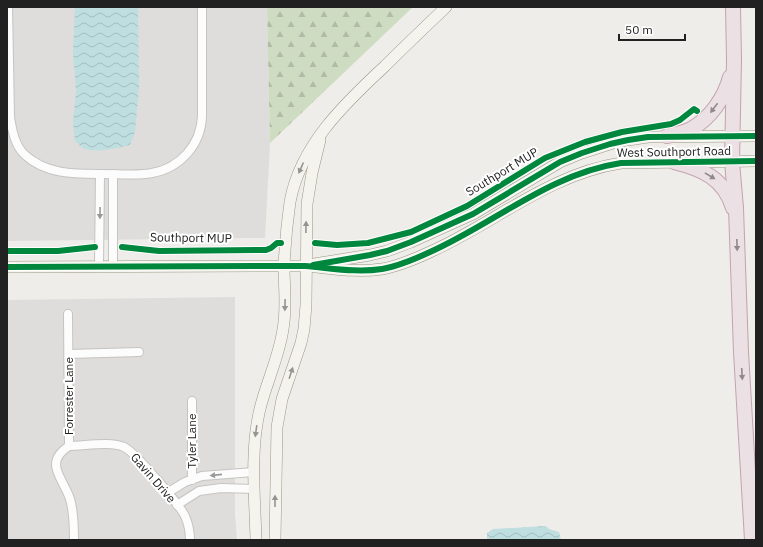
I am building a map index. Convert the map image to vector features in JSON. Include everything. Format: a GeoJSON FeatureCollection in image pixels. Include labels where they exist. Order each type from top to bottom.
{"type":"FeatureCollection","features":[{"type":"Feature","properties":{"kind":"highway"},"geometry":{"type":"LineString","coordinates":[[733,7],[734,59],[732,162],[752,540]]}},
{"type":"Feature","properties":{"kind":"highway"},"geometry":{"type":"LineString","coordinates":[[667,136],[692,129],[709,114],[724,92],[729,80],[734,59]]}},
{"type":"Feature","properties":{"kind":"highway"},"geometry":{"type":"LineString","coordinates":[[674,162],[700,170],[716,180],[729,197],[736,223]]}},
{"type":"Feature","properties":{"kind":"main road"},"geometry":{"type":"LineString","coordinates":[[256,540],[254,472],[255,439],[259,414],[279,349],[284,322],[286,307],[284,266],[288,220],[294,185],[305,159],[321,134],[351,96],[446,7]]}},
{"type":"Feature","properties":{"kind":"main road"},"geometry":{"type":"LineString","coordinates":[[275,540],[276,427],[282,399],[301,344],[304,329],[306,305],[306,204],[321,134]]}},
{"type":"Feature","properties":{"kind":"main road","name":"West Southport Road"},"geometry":{"type":"LineString","coordinates":[[306,266],[370,255],[387,251],[411,242],[473,214],[560,162],[582,153],[628,140],[667,136],[756,136]]}},
{"type":"Feature","properties":{"kind":"main road","name":"West Southport Road"},"geometry":{"type":"LineString","coordinates":[[7,267],[113,265],[306,266],[344,270],[382,269],[411,260],[450,243],[528,198],[569,177],[606,165],[621,163],[756,161]]}},
{"type":"Feature","properties":{"kind":"street"},"geometry":{"type":"LineString","coordinates":[[8,7],[10,117],[12,130],[20,150],[31,159],[52,170],[68,174],[143,174],[161,171],[175,164],[186,155],[197,140],[202,119],[202,7]]}},
{"type":"Feature","properties":{"kind":"street"},"geometry":{"type":"LineString","coordinates":[[99,266],[100,174]]}},
{"type":"Feature","properties":{"kind":"street"},"geometry":{"type":"LineString","coordinates":[[113,265],[114,174]]}},
{"type":"Feature","properties":{"kind":"street","name":"Forrester Lane"},"geometry":{"type":"LineString","coordinates":[[68,314],[69,446],[59,454],[55,466],[70,500],[74,520],[74,540]]}},
{"type":"Feature","properties":{"kind":"street"},"geometry":{"type":"LineString","coordinates":[[69,354],[139,352]]}},
{"type":"Feature","properties":{"kind":"street","name":"Tyler Lane"},"geometry":{"type":"LineString","coordinates":[[192,402],[192,480]]}},
{"type":"Feature","properties":{"kind":"street","name":"Gavin Drive"},"geometry":{"type":"LineString","coordinates":[[69,446],[115,445],[125,448],[136,455],[185,516],[190,540]]}},
{"type":"Feature","properties":{"kind":"street"},"geometry":{"type":"LineString","coordinates":[[167,493],[202,476],[254,472]]}},
{"type":"Feature","properties":{"kind":"street"},"geometry":{"type":"LineString","coordinates":[[177,505],[199,491],[221,488],[255,489]]}},
{"type":"Feature","properties":{"kind":"shaded area"},"geometry":{"type":"Polygon","coordinates":[[[7,7],[267,7],[270,143],[265,238],[7,241],[7,7]]]}},
{"type":"Feature","properties":{"kind":"shaded area"},"geometry":{"type":"Polygon","coordinates":[[[235,297],[235,515],[237,540],[7,540],[7,300],[235,297]]]}},
{"type":"Feature","properties":{"kind":"green space"},"geometry":{"type":"Polygon","coordinates":[[[267,7],[413,7],[270,143],[267,7]]]}},
{"type":"Feature","properties":{"kind":"water"},"geometry":{"type":"Polygon","coordinates":[[[75,7],[138,7],[139,88],[135,132],[130,145],[108,150],[90,150],[81,147],[75,141],[73,122],[76,91],[73,52],[75,7]]]}},
{"type":"Feature","properties":{"kind":"water"},"geometry":{"type":"Polygon","coordinates":[[[546,526],[549,529],[559,532],[561,540],[487,540],[487,533],[493,529],[546,526]]]}},
{"type":"Feature","properties":{"kind":"cycle path","name":"Southport MUP"},"geometry":{"type":"LineString","coordinates":[[315,243],[337,245],[368,243],[411,232],[467,206],[545,158],[585,142],[622,132],[671,124],[680,120],[694,109],[697,111]]}},
{"type":"Feature","properties":{"kind":"cycle path"},"geometry":{"type":"LineString","coordinates":[[313,265],[370,255],[387,251],[411,242],[473,214],[560,162],[610,144],[648,137],[756,136]]}},
{"type":"Feature","properties":{"kind":"cycle path"},"geometry":{"type":"LineString","coordinates":[[7,267],[305,266],[353,270],[382,269],[413,260],[454,240],[546,188],[570,177],[595,169],[621,163],[756,161]]}},
{"type":"Feature","properties":{"kind":"cycle path","name":"Southport MUP"},"geometry":{"type":"LineString","coordinates":[[122,247],[159,251],[266,250],[277,243],[281,243]]}},
{"type":"Feature","properties":{"kind":"cycle path"},"geometry":{"type":"LineString","coordinates":[[7,251],[58,251],[95,247]]}}]}
